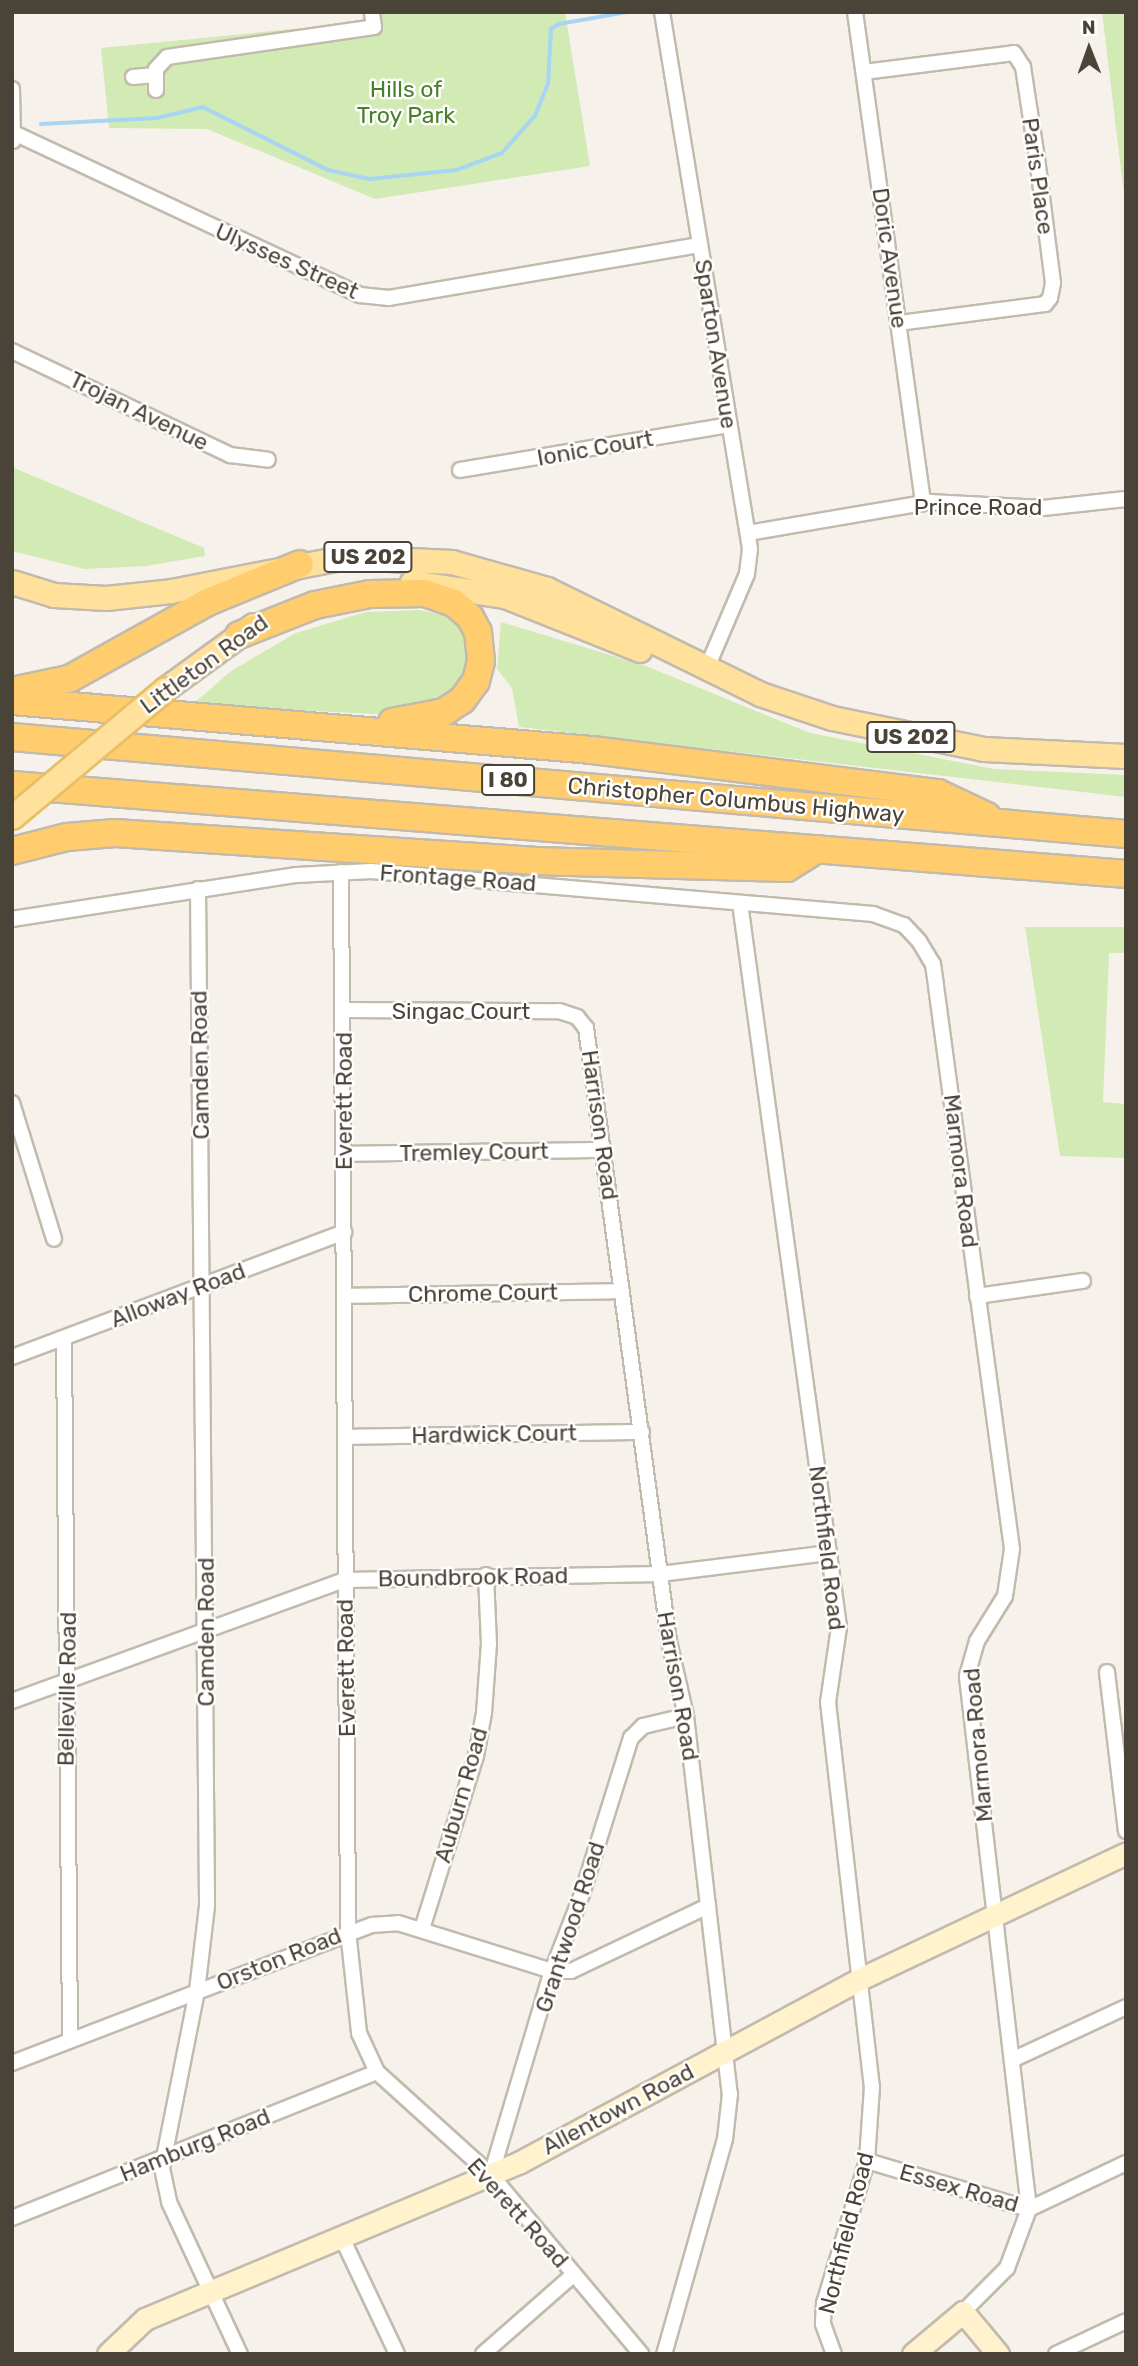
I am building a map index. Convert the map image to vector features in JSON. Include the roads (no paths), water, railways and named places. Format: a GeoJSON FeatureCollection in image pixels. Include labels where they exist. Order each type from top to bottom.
{"type":"FeatureCollection","features":[{"type":"Feature","properties":{"kind":"highway"},"geometry":{"type":"LineString","coordinates":[[12,691],[69,679],[210,601],[300,564]]}},
{"type":"Feature","properties":{"kind":"highway"},"geometry":{"type":"LineString","coordinates":[[181,715],[398,722],[422,719],[462,700],[476,681],[481,661],[480,640],[470,617],[454,603],[425,593],[342,598],[239,635]]}},
{"type":"Feature","properties":{"kind":"highway"},"geometry":{"type":"LineString","coordinates":[[12,701],[592,750],[938,793],[1004,824]]}},
{"type":"Feature","properties":{"kind":"highway","name":"Christopher Columbus Highway"},"geometry":{"type":"LineString","coordinates":[[12,737],[1126,834]]}},
{"type":"Feature","properties":{"kind":"highway","name":"Christopher Columbus Highway"},"geometry":{"type":"LineString","coordinates":[[12,785],[1126,874]]}},
{"type":"Feature","properties":{"kind":"highway"},"geometry":{"type":"LineString","coordinates":[[12,802],[71,807],[257,806]]}},
{"type":"Feature","properties":{"kind":"highway"},"geometry":{"type":"LineString","coordinates":[[12,851],[67,837],[115,833],[534,861],[788,868],[818,849]]}},
{"type":"Feature","properties":{"kind":"main road","name":"Littleton Road"},"geometry":{"type":"LineString","coordinates":[[12,582],[54,595],[106,598],[171,592],[300,564],[389,556],[482,568],[547,589],[707,668],[792,706],[894,733],[984,749],[1126,756]]}},
{"type":"Feature","properties":{"kind":"main road","name":"Littleton Road"},"geometry":{"type":"LineString","coordinates":[[12,817],[165,689],[261,619],[323,594],[368,584],[423,583],[505,596],[644,651],[707,668]]}},
{"type":"Feature","properties":{"kind":"street"},"geometry":{"type":"LineString","coordinates":[[133,77],[156,83],[167,57],[374,27],[372,12]]}},
{"type":"Feature","properties":{"kind":"street","name":"Sparton Avenue"},"geometry":{"type":"LineString","coordinates":[[662,12],[747,533],[747,574],[707,668]]}},
{"type":"Feature","properties":{"kind":"street","name":"Doric Avenue"},"geometry":{"type":"LineString","coordinates":[[855,12],[923,503]]}},
{"type":"Feature","properties":{"kind":"street","name":"Paris Place"},"geometry":{"type":"LineString","coordinates":[[864,72],[1014,54],[1023,67],[1037,158],[1051,298],[1045,304],[899,323]]}},
{"type":"Feature","properties":{"kind":"street"},"geometry":{"type":"LineString","coordinates":[[12,89],[14,138]]}},
{"type":"Feature","properties":{"kind":"street","name":"Ulysses Street"},"geometry":{"type":"LineString","coordinates":[[14,138],[360,295],[390,298],[700,245]]}},
{"type":"Feature","properties":{"kind":"street","name":"Trojan Avenue"},"geometry":{"type":"LineString","coordinates":[[12,351],[230,455],[268,460]]}},
{"type":"Feature","properties":{"kind":"street","name":"Ionic Court"},"geometry":{"type":"LineString","coordinates":[[460,470],[729,425]]}},
{"type":"Feature","properties":{"kind":"street","name":"Prince Road"},"geometry":{"type":"LineString","coordinates":[[747,533],[923,503],[1043,508],[1126,499]]}},
{"type":"Feature","properties":{"kind":"street","name":"Frontage Road"},"geometry":{"type":"LineString","coordinates":[[12,919],[198,889],[341,872],[406,872],[873,914],[904,925]]}},
{"type":"Feature","properties":{"kind":"street","name":"Everett Road"},"geometry":{"type":"LineString","coordinates":[[341,872],[348,1931],[359,2033],[377,2072],[491,2175],[641,2354]]}},
{"type":"Feature","properties":{"kind":"street","name":"Camden Road"},"geometry":{"type":"LineString","coordinates":[[198,889],[207,1906],[197,1991],[163,2158],[169,2202],[240,2354]]}},
{"type":"Feature","properties":{"kind":"street","name":"Northfield Road"},"geometry":{"type":"LineString","coordinates":[[740,902],[839,1627],[828,1702],[872,2087],[867,2161],[824,2303],[823,2324],[834,2354]]}},
{"type":"Feature","properties":{"kind":"street","name":"Marmora Road"},"geometry":{"type":"LineString","coordinates":[[904,925],[933,964],[1012,1549],[1005,1595],[977,1641],[967,1677],[1029,2209],[1006,2268],[962,2312]]}},
{"type":"Feature","properties":{"kind":"street","name":"Singac Court"},"geometry":{"type":"LineString","coordinates":[[344,1010],[559,1011],[577,1017]]}},
{"type":"Feature","properties":{"kind":"street","name":"Harrison Road"},"geometry":{"type":"LineString","coordinates":[[577,1017],[586,1028],[660,1574],[686,1716],[730,2094],[725,2139],[664,2354]]}},
{"type":"Feature","properties":{"kind":"street"},"geometry":{"type":"LineString","coordinates":[[12,1103],[54,1239]]}},
{"type":"Feature","properties":{"kind":"street","name":"Tremley Court"},"geometry":{"type":"LineString","coordinates":[[344,1154],[604,1150]]}},
{"type":"Feature","properties":{"kind":"street","name":"Alloway Road"},"geometry":{"type":"LineString","coordinates":[[12,1357],[344,1232]]}},
{"type":"Feature","properties":{"kind":"street"},"geometry":{"type":"LineString","coordinates":[[977,1296],[1083,1280]]}},
{"type":"Feature","properties":{"kind":"street","name":"Chrome Court"},"geometry":{"type":"LineString","coordinates":[[345,1296],[622,1291]]}},
{"type":"Feature","properties":{"kind":"street","name":"Belleville Road"},"geometry":{"type":"LineString","coordinates":[[64,1338],[70,2040]]}},
{"type":"Feature","properties":{"kind":"street","name":"Hardwick Court"},"geometry":{"type":"LineString","coordinates":[[346,1437],[642,1432]]}},
{"type":"Feature","properties":{"kind":"street","name":"Boundbrook Road"},"geometry":{"type":"LineString","coordinates":[[12,1701],[206,1628],[345,1580],[486,1575],[660,1574],[828,1553]]}},
{"type":"Feature","properties":{"kind":"street","name":"Auburn Road"},"geometry":{"type":"LineString","coordinates":[[422,1929],[476,1756],[484,1713],[489,1644],[486,1575]]}},
{"type":"Feature","properties":{"kind":"street"},"geometry":{"type":"LineString","coordinates":[[1107,1672],[1126,1830]]}},
{"type":"Feature","properties":{"kind":"street","name":"Grantwood Road"},"geometry":{"type":"LineString","coordinates":[[491,2175],[552,1971],[582,1894],[631,1738],[643,1726],[686,1716]]}},
{"type":"Feature","properties":{"kind":"street","name":"Allentown Road"},"geometry":{"type":"LineString","coordinates":[[108,2354],[145,2319],[209,2290],[491,2175],[860,1979],[1126,1853]]}},
{"type":"Feature","properties":{"kind":"street"},"geometry":{"type":"LineString","coordinates":[[552,1971],[571,1971],[708,1906]]}},
{"type":"Feature","properties":{"kind":"street","name":"Orston Road"},"geometry":{"type":"LineString","coordinates":[[12,2063],[348,1931],[398,1923],[552,1971]]}},
{"type":"Feature","properties":{"kind":"street"},"geometry":{"type":"LineString","coordinates":[[1012,2060],[1126,2007]]}},
{"type":"Feature","properties":{"kind":"street","name":"Hamburg Road"},"geometry":{"type":"LineString","coordinates":[[12,2217],[377,2072]]}},
{"type":"Feature","properties":{"kind":"street","name":"Essex Road"},"geometry":{"type":"LineString","coordinates":[[867,2161],[1029,2209],[1126,2164]]}},
{"type":"Feature","properties":{"kind":"street"},"geometry":{"type":"LineString","coordinates":[[342,2238],[397,2354]]}},
{"type":"Feature","properties":{"kind":"street"},"geometry":{"type":"LineString","coordinates":[[483,2354],[574,2274]]}},
{"type":"Feature","properties":{"kind":"street"},"geometry":{"type":"LineString","coordinates":[[913,2354],[962,2312],[998,2354]]}},
{"type":"Feature","properties":{"kind":"street"},"geometry":{"type":"LineString","coordinates":[[1056,2354],[1126,2321]]}},
{"type":"Feature","properties":{"kind":"waterway"},"geometry":{"type":"LineString","coordinates":[[41,124],[157,118],[203,107],[328,170],[370,179],[457,170],[502,153],[535,116],[548,84],[551,29],[559,24],[628,12]]}},
{"type":"Feature","properties":{"kind":"park label","name":"Hills of Troy Park"},"geometry":{"type":"Point","coordinates":[406,102]}}]}
